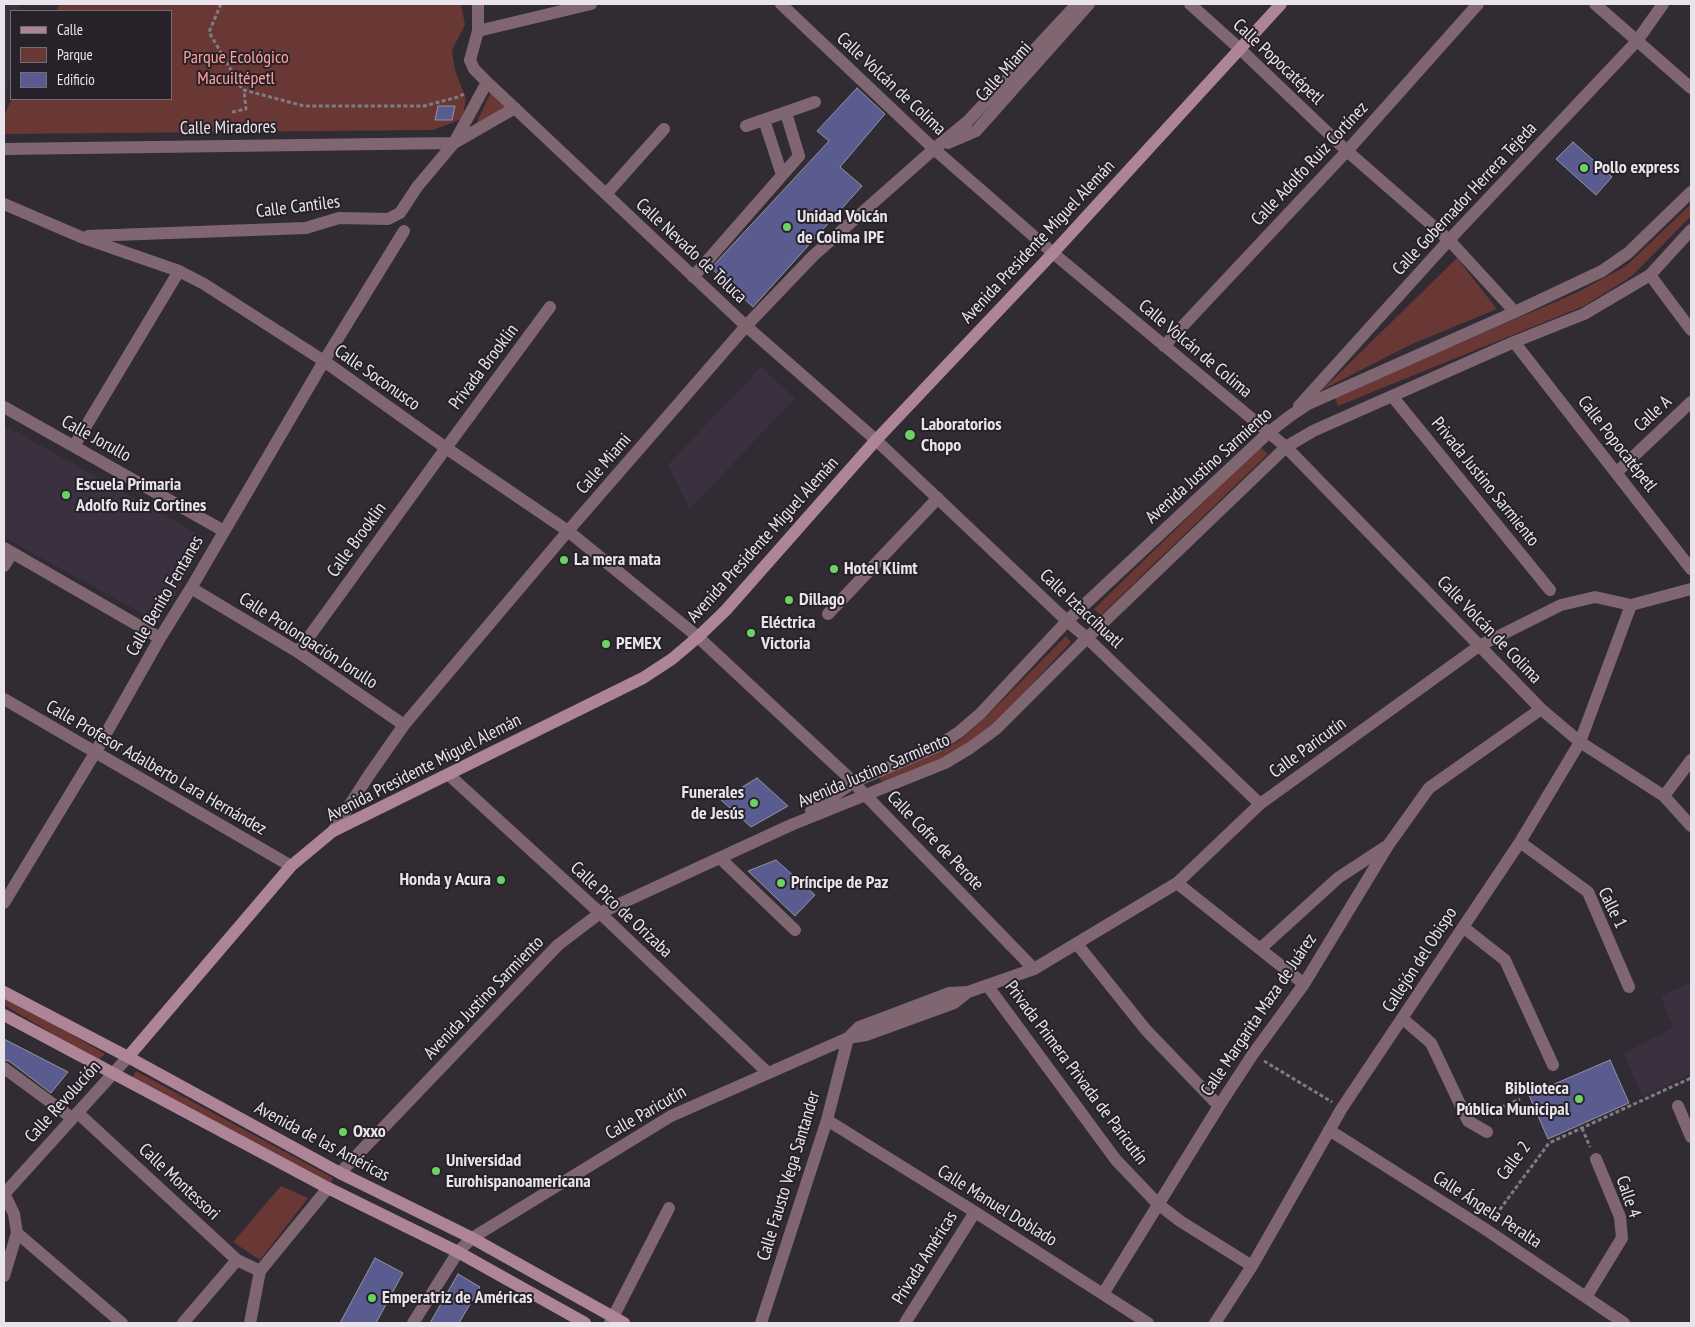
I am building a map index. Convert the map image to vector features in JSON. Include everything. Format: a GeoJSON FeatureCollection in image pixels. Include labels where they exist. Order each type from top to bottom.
{"type":"FeatureCollection","features":[{"type":"Feature","properties":{"kind":"main road","name":"Avenida Presidente Miguel Alemán"},"geometry":{"type":"LineString","coordinates":[[128,1057],[291,866],[333,831],[643,678],[672,659],[698,637],[726,610],[876,440],[1053,252],[1280,4]]}},
{"type":"Feature","properties":{"kind":"main road","name":"Avenida de las Américas"},"geometry":{"type":"LineString","coordinates":[[4,992],[128,1057],[340,1173],[472,1238],[616,1321]]}},
{"type":"Feature","properties":{"kind":"main road","name":"Avenida de las Américas"},"geometry":{"type":"LineString","coordinates":[[4,1015],[328,1188],[458,1252],[585,1323]]}},
{"type":"Feature","properties":{"kind":"main road","name":"Avenida Justino Sarmiento"},"geometry":{"type":"LineString","coordinates":[[328,1188],[340,1173]]}},
{"type":"Feature","properties":{"kind":"street"},"geometry":{"type":"LineString","coordinates":[[454,143],[487,82],[474,69],[470,60],[478,30],[478,4]]}},
{"type":"Feature","properties":{"kind":"street"},"geometry":{"type":"LineString","coordinates":[[478,30],[590,4]]}},
{"type":"Feature","properties":{"kind":"street","name":"Calle Volcán de Colima"},"geometry":{"type":"LineString","coordinates":[[782,4],[934,149],[1286,448],[1541,709],[1580,742],[1664,796],[1691,826]]}},
{"type":"Feature","properties":{"kind":"street","name":"Calle Miami"},"geometry":{"type":"LineString","coordinates":[[333,831],[404,725],[568,531],[746,326],[813,256],[967,122],[1077,4]]}},
{"type":"Feature","properties":{"kind":"street","name":"Calle Miami"},"geometry":{"type":"LineString","coordinates":[[934,149],[976,131],[1090,4]]}},
{"type":"Feature","properties":{"kind":"street","name":"Calle Popocatépetl"},"geometry":{"type":"LineString","coordinates":[[1190,4],[1347,151],[1449,240],[1515,312]]}},
{"type":"Feature","properties":{"kind":"street","name":"Calle Adolfo Ruiz Cortínez"},"geometry":{"type":"LineString","coordinates":[[1164,346],[1347,151],[1478,4]]}},
{"type":"Feature","properties":{"kind":"street"},"geometry":{"type":"LineString","coordinates":[[1595,4],[1691,88]]}},
{"type":"Feature","properties":{"kind":"street","name":"Calle Gobernador Herrera Tejeda"},"geometry":{"type":"LineString","coordinates":[[1290,416],[1449,240],[1637,41],[1663,4]]}},
{"type":"Feature","properties":{"kind":"street","name":"Calle Nevado de Toluca"},"geometry":{"type":"LineString","coordinates":[[487,82],[746,326],[876,440]]}},
{"type":"Feature","properties":{"kind":"street"},"geometry":{"type":"LineString","coordinates":[[746,126],[815,102]]}},
{"type":"Feature","properties":{"kind":"street","name":"Calle Miradores"},"geometry":{"type":"LineString","coordinates":[[5,150],[454,143],[515,108]]}},
{"type":"Feature","properties":{"kind":"street"},"geometry":{"type":"LineString","coordinates":[[694,276],[799,156],[786,112]]}},
{"type":"Feature","properties":{"kind":"street"},"geometry":{"type":"LineString","coordinates":[[764,120],[782,175]]}},
{"type":"Feature","properties":{"kind":"street"},"geometry":{"type":"LineString","coordinates":[[606,194],[664,129]]}},
{"type":"Feature","properties":{"kind":"street","name":"Calle Cantiles"},"geometry":{"type":"LineString","coordinates":[[81,237],[306,228],[339,218],[388,219],[400,213],[417,187],[454,143]]}},
{"type":"Feature","properties":{"kind":"street","name":"Avenida Justino Sarmiento"},"geometry":{"type":"LineString","coordinates":[[791,825],[854,782],[936,747],[959,732],[980,714],[1067,621],[1268,433],[1290,416],[1308,404],[1602,271],[1628,253],[1691,192]]}},
{"type":"Feature","properties":{"kind":"street","name":"Calle Soconusco"},"geometry":{"type":"LineString","coordinates":[[4,204],[81,237],[178,271],[204,284],[324,361],[446,448],[568,531],[698,637]]}},
{"type":"Feature","properties":{"kind":"street","name":"Avenida Justino Sarmiento"},"geometry":{"type":"LineString","coordinates":[[340,1173],[558,945],[600,913],[791,825],[945,763],[970,748],[996,729],[1087,638],[1286,448],[1313,431],[1514,342],[1584,314],[1650,275],[1691,230]]}},
{"type":"Feature","properties":{"kind":"street","name":"Calle Benito Fentanes"},"geometry":{"type":"LineString","coordinates":[[4,903],[95,753],[160,638],[324,361],[404,231]]}},
{"type":"Feature","properties":{"kind":"street"},"geometry":{"type":"LineString","coordinates":[[74,446],[178,271]]}},
{"type":"Feature","properties":{"kind":"street"},"geometry":{"type":"LineString","coordinates":[[1650,275],[1691,329]]}},
{"type":"Feature","properties":{"kind":"street","name":"Privada Brooklin"},"geometry":{"type":"LineString","coordinates":[[446,448],[550,307]]}},
{"type":"Feature","properties":{"kind":"street","name":"Calle Popocatépetl"},"geometry":{"type":"LineString","coordinates":[[1514,342],[1689,560]]}},
{"type":"Feature","properties":{"kind":"street","name":"Privada Justino Sarmiento"},"geometry":{"type":"LineString","coordinates":[[1392,396],[1550,590]]}},
{"type":"Feature","properties":{"kind":"street","name":"Calle A"},"geometry":{"type":"LineString","coordinates":[[1617,472],[1691,402]]}},
{"type":"Feature","properties":{"kind":"street","name":"Calle Jorullo"},"geometry":{"type":"LineString","coordinates":[[4,407],[224,530]]}},
{"type":"Feature","properties":{"kind":"street","name":"Calle Iztaccíhuatl"},"geometry":{"type":"LineString","coordinates":[[876,440],[1260,804]]}},
{"type":"Feature","properties":{"kind":"street","name":"Calle Brooklin"},"geometry":{"type":"LineString","coordinates":[[298,652],[446,448]]}},
{"type":"Feature","properties":{"kind":"street"},"geometry":{"type":"LineString","coordinates":[[828,614],[938,498]]}},
{"type":"Feature","properties":{"kind":"street"},"geometry":{"type":"LineString","coordinates":[[4,566],[8,550],[160,638]]}},
{"type":"Feature","properties":{"kind":"street","name":"Calle Prolongación Jorullo"},"geometry":{"type":"LineString","coordinates":[[191,588],[298,652],[404,725]]}},
{"type":"Feature","properties":{"kind":"street","name":"Calle Paricutín"},"geometry":{"type":"LineString","coordinates":[[413,1323],[458,1252],[472,1238],[671,1116],[848,1038],[859,1026],[949,993],[968,992],[1034,969],[1077,944],[1177,883],[1260,804],[1479,646],[1561,604],[1595,596],[1632,604],[1691,589]]}},
{"type":"Feature","properties":{"kind":"street","name":"Callejón del Obispo"},"geometry":{"type":"LineString","coordinates":[[1216,1323],[1252,1266],[1328,1130],[1520,842],[1580,742],[1632,604]]}},
{"type":"Feature","properties":{"kind":"street","name":"Calle Cofre de Perote"},"geometry":{"type":"LineString","coordinates":[[698,637],[854,782],[1034,969]]}},
{"type":"Feature","properties":{"kind":"street","name":"Calle Profesor Adalberto Lara Hernández"},"geometry":{"type":"LineString","coordinates":[[4,699],[291,866]]}},
{"type":"Feature","properties":{"kind":"street","name":"Calle Margarita Maza de Juárez"},"geometry":{"type":"LineString","coordinates":[[1103,1294],[1219,1106],[1253,1054],[1304,984],[1389,844],[1429,788],[1541,709]]}},
{"type":"Feature","properties":{"kind":"street"},"geometry":{"type":"LineString","coordinates":[[1664,796],[1691,760]]}},
{"type":"Feature","properties":{"kind":"street","name":"Calle Pico de Orizaba"},"geometry":{"type":"LineString","coordinates":[[449,775],[600,913],[768,1073]]}},
{"type":"Feature","properties":{"kind":"street","name":"Calle 1"},"geometry":{"type":"LineString","coordinates":[[1520,842],[1588,892],[1629,987]]}},
{"type":"Feature","properties":{"kind":"street","name":"Calle Margarita Maza de Juárez"},"geometry":{"type":"LineString","coordinates":[[1260,949],[1338,878],[1389,844]]}},
{"type":"Feature","properties":{"kind":"street"},"geometry":{"type":"LineString","coordinates":[[720,858],[795,930]]}},
{"type":"Feature","properties":{"kind":"street"},"geometry":{"type":"LineString","coordinates":[[1177,883],[1304,984]]}},
{"type":"Feature","properties":{"kind":"street"},"geometry":{"type":"LineString","coordinates":[[1463,927],[1506,960],[1553,1065]]}},
{"type":"Feature","properties":{"kind":"street"},"geometry":{"type":"LineString","coordinates":[[1077,944],[1146,1030],[1219,1106]]}},
{"type":"Feature","properties":{"kind":"street","name":"Privada Primera Privada de Paricutín"},"geometry":{"type":"LineString","coordinates":[[987,985],[1116,1160],[1158,1204]]}},
{"type":"Feature","properties":{"kind":"street"},"geometry":{"type":"LineString","coordinates":[[1403,1019],[1431,1042],[1468,1121],[1486,1132]]}},
{"type":"Feature","properties":{"kind":"street","name":"Calle Fausto Vega Santander"},"geometry":{"type":"LineString","coordinates":[[761,1323],[827,1120],[848,1038]]}},
{"type":"Feature","properties":{"kind":"street","name":"Calle Revolución"},"geometry":{"type":"LineString","coordinates":[[4,1276],[17,1233],[14,1214],[4,1193],[128,1057]]}},
{"type":"Feature","properties":{"kind":"street","name":"Calle Montessori"},"geometry":{"type":"LineString","coordinates":[[4,1068],[75,1115],[237,1260],[260,1271]]}},
{"type":"Feature","properties":{"kind":"street"},"geometry":{"type":"LineString","coordinates":[[1678,1106],[1691,1137]]}},
{"type":"Feature","properties":{"kind":"street","name":"Calle Manuel Doblado"},"geometry":{"type":"LineString","coordinates":[[827,1120],[1148,1323]]}},
{"type":"Feature","properties":{"kind":"street","name":"Calle Ángela Peralta"},"geometry":{"type":"LineString","coordinates":[[1328,1130],[1485,1229],[1624,1323]]}},
{"type":"Feature","properties":{"kind":"street","name":"Calle 4"},"geometry":{"type":"LineString","coordinates":[[1586,1297],[1622,1238],[1620,1217],[1596,1159]]}},
{"type":"Feature","properties":{"kind":"street","name":"Avenida Justino Sarmiento"},"geometry":{"type":"LineString","coordinates":[[260,1271],[328,1188]]}},
{"type":"Feature","properties":{"kind":"street"},"geometry":{"type":"LineString","coordinates":[[1158,1204],[1180,1221],[1252,1266]]}},
{"type":"Feature","properties":{"kind":"street"},"geometry":{"type":"LineString","coordinates":[[616,1321],[669,1208]]}},
{"type":"Feature","properties":{"kind":"street","name":"Privada Américas"},"geometry":{"type":"LineString","coordinates":[[905,1323],[975,1212]]}},
{"type":"Feature","properties":{"kind":"street"},"geometry":{"type":"LineString","coordinates":[[17,1233],[122,1323]]}},
{"type":"Feature","properties":{"kind":"street"},"geometry":{"type":"LineString","coordinates":[[183,1323],[237,1260]]}},
{"type":"Feature","properties":{"kind":"street"},"geometry":{"type":"LineString","coordinates":[[250,1323],[260,1271]]}},
{"type":"Feature","properties":{"kind":"path"},"geometry":{"type":"LineString","coordinates":[[221,4],[209,32],[244,90],[304,106],[424,106],[465,94]]}},
{"type":"Feature","properties":{"kind":"path"},"geometry":{"type":"LineString","coordinates":[[232,112],[246,109],[244,90]]}},
{"type":"Feature","properties":{"kind":"path"},"geometry":{"type":"LineString","coordinates":[[1253,1054],[1342,1108]]}},
{"type":"Feature","properties":{"kind":"path","name":"Calle 2"},"geometry":{"type":"LineString","coordinates":[[1485,1229],[1549,1143],[1691,1078]]}},
{"type":"Feature","properties":{"kind":"path"},"geometry":{"type":"LineString","coordinates":[[1468,1121],[1520,1099]]}},
{"type":"Feature","properties":{"kind":"path"},"geometry":{"type":"LineString","coordinates":[[1582,1128],[1596,1159]]}},
{"type":"Feature","properties":{"kind":"shaded area"},"geometry":{"type":"Polygon","coordinates":[[[4,4],[18,4],[18,10],[10,10],[10,69],[4,120],[4,4]]]}},
{"type":"Feature","properties":{"kind":"shaded area"},"geometry":{"type":"Polygon","coordinates":[[[761,367],[795,398],[690,509],[668,465],[761,367]]]}},
{"type":"Feature","properties":{"kind":"shaded area","name":"Escuela Primaria Adolfo Ruiz Cortines"},"geometry":{"type":"Polygon","coordinates":[[[4,425],[207,539],[159,623],[4,537],[4,425]]]}},
{"type":"Feature","properties":{"kind":"shaded area"},"geometry":{"type":"Polygon","coordinates":[[[1691,982],[1691,1074],[1642,1097],[1624,1053],[1673,1028],[1661,996],[1691,982]]]}},
{"type":"Feature","properties":{"kind":"green space","name":"Parque Ecológico Macuiltépetl"},"geometry":{"type":"Polygon","coordinates":[[[60,4],[461,4],[465,25],[452,50],[455,70],[466,99],[462,119],[433,130],[4,134],[4,115],[12,100],[172,100],[172,10],[57,10],[60,4]]]}},
{"type":"Feature","properties":{"kind":"green space"},"geometry":{"type":"Polygon","coordinates":[[[491,92],[505,107],[475,126],[491,92]]]}},
{"type":"Feature","properties":{"kind":"green space"},"geometry":{"type":"Polygon","coordinates":[[[1691,204],[1691,216],[1632,276],[1584,306],[1338,406],[1335,397],[1578,292],[1626,266],[1691,204]]]}},
{"type":"Feature","properties":{"kind":"green space"},"geometry":{"type":"Polygon","coordinates":[[[1457,258],[1497,309],[1410,345],[1322,390],[1457,258]]]}},
{"type":"Feature","properties":{"kind":"green space"},"geometry":{"type":"Polygon","coordinates":[[[1260,447],[1268,454],[1101,615],[1094,609],[1260,447]]]}},
{"type":"Feature","properties":{"kind":"green space"},"geometry":{"type":"Polygon","coordinates":[[[1066,636],[1071,642],[993,726],[965,749],[884,783],[880,780],[881,775],[928,757],[960,740],[986,717],[1066,636]]]}},
{"type":"Feature","properties":{"kind":"green space"},"geometry":{"type":"Polygon","coordinates":[[[4,995],[105,1054],[98,1061],[4,1005],[4,995]]]}},
{"type":"Feature","properties":{"kind":"green space"},"geometry":{"type":"Polygon","coordinates":[[[136,1071],[333,1178],[329,1186],[132,1079],[136,1071]]]}},
{"type":"Feature","properties":{"kind":"green space"},"geometry":{"type":"Polygon","coordinates":[[[281,1186],[308,1198],[260,1260],[233,1242],[281,1186]]]}},
{"type":"Feature","properties":{"kind":"building","name":"Unidad Volcán de Colima IPE"},"geometry":{"type":"Polygon","coordinates":[[[857,88],[885,114],[840,167],[862,186],[753,307],[711,268],[829,141],[817,131],[857,88]]]}},
{"type":"Feature","properties":{"kind":"building"},"geometry":{"type":"Polygon","coordinates":[[[438,106],[455,106],[452,120],[435,120],[438,106]]]}},
{"type":"Feature","properties":{"kind":"building","name":"Pollo express"},"geometry":{"type":"Polygon","coordinates":[[[1573,142],[1612,177],[1596,195],[1556,159],[1573,142]]]}},
{"type":"Feature","properties":{"kind":"building","name":"Funerales de Jesús"},"geometry":{"type":"Polygon","coordinates":[[[757,778],[788,806],[751,827],[721,800],[757,778]]]}},
{"type":"Feature","properties":{"kind":"building","name":"Príncipe de Paz"},"geometry":{"type":"Polygon","coordinates":[[[776,860],[815,895],[795,916],[748,871],[776,860]]]}},
{"type":"Feature","properties":{"kind":"building"},"geometry":{"type":"Polygon","coordinates":[[[4,1039],[68,1072],[51,1093],[9,1061],[4,1060],[4,1039]]]}},
{"type":"Feature","properties":{"kind":"building","name":"Biblioteca Pública Municipal"},"geometry":{"type":"Polygon","coordinates":[[[1610,1060],[1629,1103],[1548,1139],[1529,1095],[1610,1060]]]}},
{"type":"Feature","properties":{"kind":"building","name":"Emperatriz de Américas"},"geometry":{"type":"Polygon","coordinates":[[[375,1258],[403,1273],[376,1323],[340,1323],[375,1258]]]}},
{"type":"Feature","properties":{"kind":"building"},"geometry":{"type":"Polygon","coordinates":[[[458,1274],[480,1287],[459,1323],[430,1323],[458,1274]]]}},
{"type":"Feature","properties":{"kind":"place","name":"Pollo express"},"geometry":{"type":"Point","coordinates":[1584,168]}},
{"type":"Feature","properties":{"kind":"place","name":"Unidad Volcán de Colima IPE"},"geometry":{"type":"Point","coordinates":[787,227]}},
{"type":"Feature","properties":{"kind":"place","name":"Laboratorios Chopo"},"geometry":{"type":"Point","coordinates":[910,435]}},
{"type":"Feature","properties":{"kind":"place","name":"Escuela Primaria Adolfo Ruiz Cortines"},"geometry":{"type":"Point","coordinates":[66,495]}},
{"type":"Feature","properties":{"kind":"place","name":"La mera mata"},"geometry":{"type":"Point","coordinates":[564,560]}},
{"type":"Feature","properties":{"kind":"place","name":"Hotel Klimt"},"geometry":{"type":"Point","coordinates":[834,569]}},
{"type":"Feature","properties":{"kind":"place","name":"Dillago"},"geometry":{"type":"Point","coordinates":[789,600]}},
{"type":"Feature","properties":{"kind":"place","name":"Eléctrica Victoria"},"geometry":{"type":"Point","coordinates":[751,633]}},
{"type":"Feature","properties":{"kind":"place","name":"PEMEX"},"geometry":{"type":"Point","coordinates":[606,644]}},
{"type":"Feature","properties":{"kind":"place","name":"Funerales de Jesús"},"geometry":{"type":"Point","coordinates":[754,803]}},
{"type":"Feature","properties":{"kind":"place","name":"Honda y Acura"},"geometry":{"type":"Point","coordinates":[501,880]}},
{"type":"Feature","properties":{"kind":"place","name":"Príncipe de Paz"},"geometry":{"type":"Point","coordinates":[781,883]}},
{"type":"Feature","properties":{"kind":"place","name":"Biblioteca Pública Municipal"},"geometry":{"type":"Point","coordinates":[1579,1099]}},
{"type":"Feature","properties":{"kind":"place","name":"Oxxo"},"geometry":{"type":"Point","coordinates":[343,1132]}},
{"type":"Feature","properties":{"kind":"place","name":"Universidad Eurohispanoamericana"},"geometry":{"type":"Point","coordinates":[436,1171]}},
{"type":"Feature","properties":{"kind":"place","name":"Emperatriz de Américas"},"geometry":{"type":"Point","coordinates":[372,1298]}}]}
